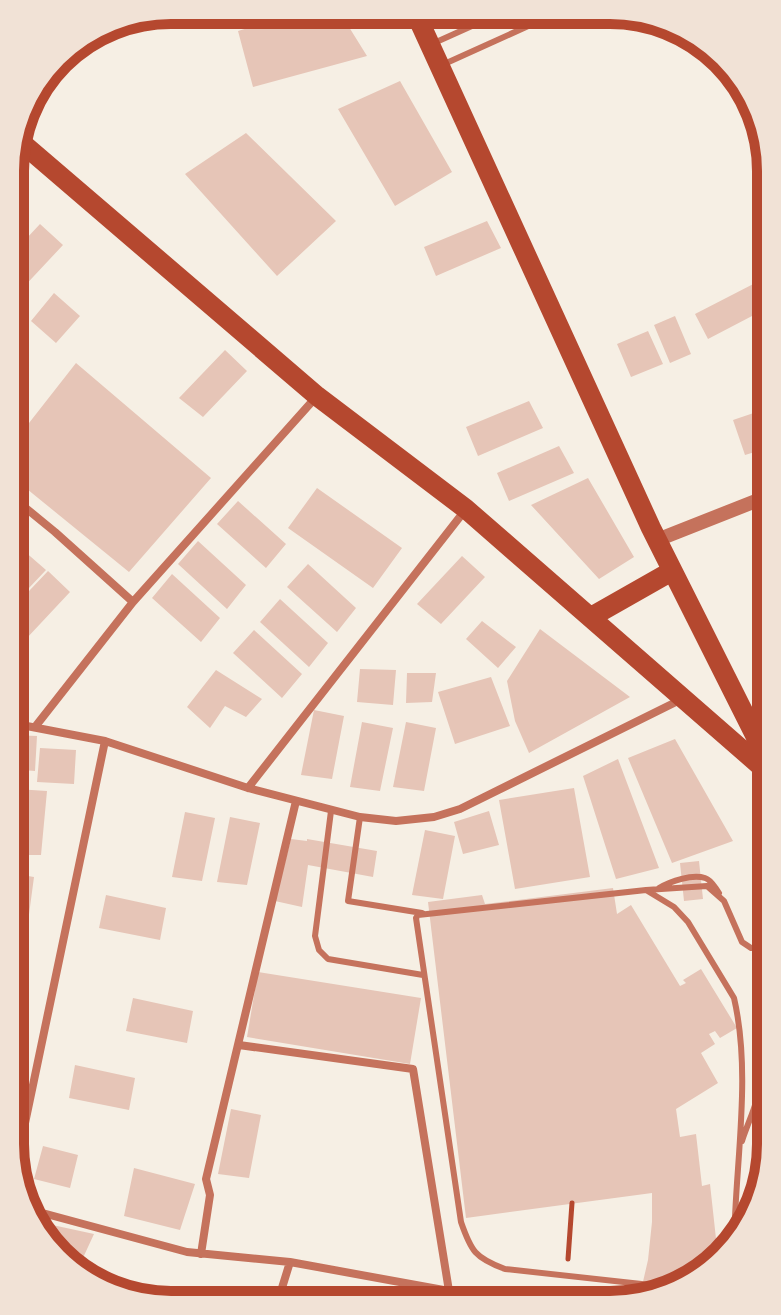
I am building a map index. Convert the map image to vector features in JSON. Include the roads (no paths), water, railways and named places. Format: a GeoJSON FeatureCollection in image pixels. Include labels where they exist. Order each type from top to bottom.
{"type":"FeatureCollection","features":[{"type":"Feature","properties":{"kind":"main road"},"geometry":{"type":"LineString","coordinates":[[421,24],[657,540],[757,739]]}},
{"type":"Feature","properties":{"kind":"main road"},"geometry":{"type":"LineString","coordinates":[[26,146],[317,396],[466,509],[757,763]]}},
{"type":"Feature","properties":{"kind":"main road"},"geometry":{"type":"LineString","coordinates":[[591,617],[672,571]]}},
{"type":"Feature","properties":{"kind":"street"},"geometry":{"type":"LineString","coordinates":[[35,727],[133,602],[317,396]]}},
{"type":"Feature","properties":{"kind":"street"},"geometry":{"type":"LineString","coordinates":[[657,540],[757,501]]}},
{"type":"Feature","properties":{"kind":"street"},"geometry":{"type":"LineString","coordinates":[[24,507],[133,602]]}},
{"type":"Feature","properties":{"kind":"street"},"geometry":{"type":"LineString","coordinates":[[248,788],[466,509]]}},
{"type":"Feature","properties":{"kind":"street"},"geometry":{"type":"LineString","coordinates":[[24,725],[105,741],[248,788],[331,811],[396,821],[434,817],[460,809],[684,698]]}},
{"type":"Feature","properties":{"kind":"street"},"geometry":{"type":"LineString","coordinates":[[24,1128],[105,741]]}},
{"type":"Feature","properties":{"kind":"street"},"geometry":{"type":"LineString","coordinates":[[201,1254],[210,1195],[206,1179],[296,801]]}},
{"type":"Feature","properties":{"kind":"street"},"geometry":{"type":"LineString","coordinates":[[41,1212],[201,1254],[290,1262],[449,1291],[413,1069],[239,1045]]}},
{"type":"Feature","properties":{"kind":"street"},"geometry":{"type":"LineString","coordinates":[[281,1291],[290,1262]]}},
{"type":"Feature","properties":{"kind":"lane"},"geometry":{"type":"LineString","coordinates":[[431,45],[477,24]]}},
{"type":"Feature","properties":{"kind":"lane"},"geometry":{"type":"LineString","coordinates":[[441,66],[533,24]]}},
{"type":"Feature","properties":{"kind":"lane"},"geometry":{"type":"LineString","coordinates":[[331,811],[316,914],[315,936],[319,950],[328,959],[423,975]]}},
{"type":"Feature","properties":{"kind":"lane"},"geometry":{"type":"LineString","coordinates":[[360,817],[348,901],[422,913],[707,886],[724,901],[742,942],[757,948]]}},
{"type":"Feature","properties":{"kind":"lane"},"geometry":{"type":"LineString","coordinates":[[646,890],[674,907],[688,922],[734,998],[741,1043],[741,1115],[735,1221]]}},
{"type":"Feature","properties":{"kind":"lane"},"geometry":{"type":"LineString","coordinates":[[422,913],[416,918],[423,975],[461,1222],[470,1248],[488,1263],[505,1269],[650,1285]]}},
{"type":"Feature","properties":{"kind":"lane"},"geometry":{"type":"LineString","coordinates":[[738,1151],[757,1097]]}},
{"type":"Feature","properties":{"kind":"lane"},"geometry":{"type":"LineString","coordinates":[[752,1113],[757,1108]]}}]}
